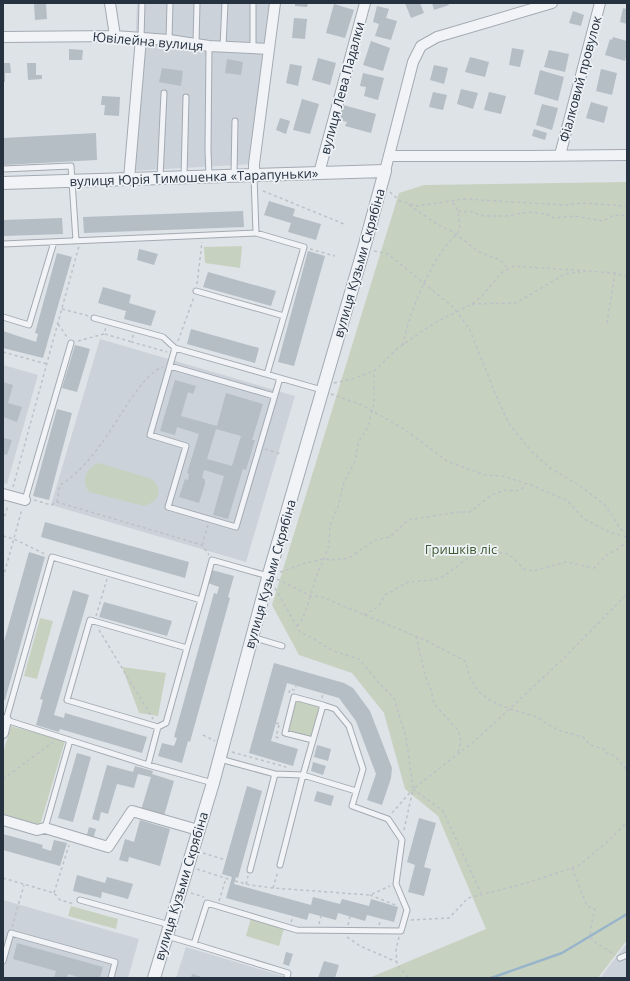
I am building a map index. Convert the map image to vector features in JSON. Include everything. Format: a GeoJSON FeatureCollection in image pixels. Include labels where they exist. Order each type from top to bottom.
{"type":"FeatureCollection","features":[{"type":"Feature","properties":{"kind":"street"},"geometry":{"type":"LineString","coordinates":[[110,3],[116,36]]}},
{"type":"Feature","properties":{"kind":"street"},"geometry":{"type":"LineString","coordinates":[[254,175],[254,164],[275,3]]}},
{"type":"Feature","properties":{"kind":"street","name":"вулиця Лева Падалки"},"geometry":{"type":"LineString","coordinates":[[319,173],[365,3]]}},
{"type":"Feature","properties":{"kind":"street"},"geometry":{"type":"LineString","coordinates":[[385,170],[390,156],[413,62],[421,46],[448,33],[552,3]]}},
{"type":"Feature","properties":{"kind":"street","name":"Фіалковий провулок"},"geometry":{"type":"LineString","coordinates":[[560,155],[600,3]]}},
{"type":"Feature","properties":{"kind":"street","name":"Ювілейна вулиця"},"geometry":{"type":"LineString","coordinates":[[3,37],[116,36],[169,40],[209,46],[269,49]]}},
{"type":"Feature","properties":{"kind":"street"},"geometry":{"type":"LineString","coordinates":[[129,179],[141,38]]}},
{"type":"Feature","properties":{"kind":"street"},"geometry":{"type":"LineString","coordinates":[[390,156],[627,155]]}},
{"type":"Feature","properties":{"kind":"street","name":"вулиця Юрія Тимошенка «Тарапуньки»"},"geometry":{"type":"LineString","coordinates":[[3,183],[385,170]]}},
{"type":"Feature","properties":{"kind":"street","name":"вулиця Кузьми Скрябіна"},"geometry":{"type":"LineString","coordinates":[[154,978],[220,759],[269,573],[322,390],[364,248],[384,191],[385,170]]}},
{"type":"Feature","properties":{"kind":"street"},"geometry":{"type":"LineString","coordinates":[[359,171],[368,175],[384,191]]}},
{"type":"Feature","properties":{"kind":"street"},"geometry":{"type":"LineString","coordinates":[[7,495],[25,499]]}},
{"type":"Feature","properties":{"kind":"street"},"geometry":{"type":"LineString","coordinates":[[3,733],[6,720]]}},
{"type":"Feature","properties":{"kind":"street"},"geometry":{"type":"LineString","coordinates":[[3,820],[37,830],[45,828],[108,847],[132,811],[198,830]]}},
{"type":"Feature","properties":{"kind":"lane"},"geometry":{"type":"LineString","coordinates":[[141,38],[142,3]]}},
{"type":"Feature","properties":{"kind":"lane"},"geometry":{"type":"LineString","coordinates":[[169,40],[170,3]]}},
{"type":"Feature","properties":{"kind":"lane"},"geometry":{"type":"LineString","coordinates":[[196,43],[198,3]]}},
{"type":"Feature","properties":{"kind":"lane"},"geometry":{"type":"LineString","coordinates":[[223,47],[225,3]]}},
{"type":"Feature","properties":{"kind":"lane"},"geometry":{"type":"LineString","coordinates":[[253,3],[253,47]]}},
{"type":"Feature","properties":{"kind":"lane"},"geometry":{"type":"LineString","coordinates":[[209,46],[209,176]]}},
{"type":"Feature","properties":{"kind":"lane"},"geometry":{"type":"LineString","coordinates":[[160,178],[164,93]]}},
{"type":"Feature","properties":{"kind":"lane"},"geometry":{"type":"LineString","coordinates":[[184,177],[186,97]]}},
{"type":"Feature","properties":{"kind":"lane"},"geometry":{"type":"LineString","coordinates":[[234,176],[235,120]]}},
{"type":"Feature","properties":{"kind":"lane"},"geometry":{"type":"LineString","coordinates":[[3,169],[71,166],[78,241]]}},
{"type":"Feature","properties":{"kind":"lane"},"geometry":{"type":"LineString","coordinates":[[254,175],[256,233]]}},
{"type":"Feature","properties":{"kind":"lane"},"geometry":{"type":"LineString","coordinates":[[3,244],[256,233],[304,247],[268,374]]}},
{"type":"Feature","properties":{"kind":"lane"},"geometry":{"type":"LineString","coordinates":[[3,318],[29,325],[54,242]]}},
{"type":"Feature","properties":{"kind":"lane"},"geometry":{"type":"LineString","coordinates":[[196,291],[284,316]]}},
{"type":"Feature","properties":{"kind":"lane"},"geometry":{"type":"LineString","coordinates":[[94,318],[162,337],[175,348],[322,390]]}},
{"type":"Feature","properties":{"kind":"lane"},"geometry":{"type":"LineString","coordinates":[[25,499],[71,343]]}},
{"type":"Feature","properties":{"kind":"lane"},"geometry":{"type":"LineString","coordinates":[[175,348],[150,435],[186,446],[168,507],[236,527],[280,378]]}},
{"type":"Feature","properties":{"kind":"lane"},"geometry":{"type":"LineString","coordinates":[[170,366],[274,396]]}},
{"type":"Feature","properties":{"kind":"lane"},"geometry":{"type":"LineString","coordinates":[[201,600],[52,557],[6,720],[148,765],[213,783]]}},
{"type":"Feature","properties":{"kind":"lane"},"geometry":{"type":"LineString","coordinates":[[187,648],[90,620],[67,700],[158,727],[166,723],[212,560],[269,573]]}},
{"type":"Feature","properties":{"kind":"lane"},"geometry":{"type":"LineString","coordinates":[[252,637],[282,646]]}},
{"type":"Feature","properties":{"kind":"lane"},"geometry":{"type":"LineString","coordinates":[[194,944],[206,903],[297,930],[401,931],[406,910],[396,884],[402,840],[388,819],[352,806],[363,769],[349,726],[335,709],[294,697],[285,733],[313,740]]}},
{"type":"Feature","properties":{"kind":"lane"},"geometry":{"type":"LineString","coordinates":[[280,865],[321,705]]}},
{"type":"Feature","properties":{"kind":"lane"},"geometry":{"type":"LineString","coordinates":[[148,765],[158,727]]}},
{"type":"Feature","properties":{"kind":"lane"},"geometry":{"type":"LineString","coordinates":[[45,828],[70,740]]}},
{"type":"Feature","properties":{"kind":"lane"},"geometry":{"type":"LineString","coordinates":[[220,759],[275,774],[303,775],[356,791]]}},
{"type":"Feature","properties":{"kind":"lane"},"geometry":{"type":"LineString","coordinates":[[250,870],[275,774]]}},
{"type":"Feature","properties":{"kind":"lane"},"geometry":{"type":"LineString","coordinates":[[80,900],[168,931],[194,944],[288,973],[287,978]]}},
{"type":"Feature","properties":{"kind":"lane"},"geometry":{"type":"LineString","coordinates":[[3,961],[11,933],[115,962],[110,978]]}},
{"type":"Feature","properties":{"kind":"lane"},"geometry":{"type":"LineString","coordinates":[[620,958],[627,955]]}},
{"type":"Feature","properties":{"kind":"path"},"geometry":{"type":"LineString","coordinates":[[263,191],[344,224]]}},
{"type":"Feature","properties":{"kind":"path"},"geometry":{"type":"LineString","coordinates":[[384,191],[400,202],[417,206],[464,199],[564,205],[583,203],[627,206]]}},
{"type":"Feature","properties":{"kind":"path"},"geometry":{"type":"LineString","coordinates":[[403,345],[406,332],[424,284],[444,249],[460,230],[458,211],[452,201]]}},
{"type":"Feature","properties":{"kind":"path"},"geometry":{"type":"LineString","coordinates":[[408,204],[440,226],[456,234],[479,252],[500,260],[509,269]]}},
{"type":"Feature","properties":{"kind":"path"},"geometry":{"type":"LineString","coordinates":[[458,211],[472,212],[484,216],[507,216],[528,212],[547,214],[554,218],[576,216],[603,221],[614,215],[627,216]]}},
{"type":"Feature","properties":{"kind":"path"},"geometry":{"type":"LineString","coordinates":[[3,522],[7,495],[47,364],[78,241]]}},
{"type":"Feature","properties":{"kind":"path"},"geometry":{"type":"LineString","coordinates":[[304,247],[335,256]]}},
{"type":"Feature","properties":{"kind":"path"},"geometry":{"type":"LineString","coordinates":[[364,248],[388,254],[454,307],[469,328],[509,424],[531,451],[550,468],[579,485],[605,505],[620,528],[627,534]]}},
{"type":"Feature","properties":{"kind":"path"},"geometry":{"type":"LineString","coordinates":[[322,390],[333,384],[374,371],[403,345],[436,322],[472,304],[482,296],[501,274],[514,266],[615,273],[627,277]]}},
{"type":"Feature","properties":{"kind":"path"},"geometry":{"type":"LineString","coordinates":[[472,304],[516,303],[566,274],[584,271]]}},
{"type":"Feature","properties":{"kind":"path"},"geometry":{"type":"LineString","coordinates":[[607,323],[615,273]]}},
{"type":"Feature","properties":{"kind":"path"},"geometry":{"type":"LineString","coordinates":[[62,309],[94,318]]}},
{"type":"Feature","properties":{"kind":"path"},"geometry":{"type":"LineString","coordinates":[[104,334],[107,322]]}},
{"type":"Feature","properties":{"kind":"path"},"geometry":{"type":"LineString","coordinates":[[58,324],[71,343],[104,334],[132,342]]}},
{"type":"Feature","properties":{"kind":"path"},"geometry":{"type":"LineString","coordinates":[[3,352],[47,364]]}},
{"type":"Feature","properties":{"kind":"path"},"geometry":{"type":"LineString","coordinates":[[57,502],[60,486],[70,479],[95,452],[144,381],[156,369],[170,366]]}},
{"type":"Feature","properties":{"kind":"path"},"geometry":{"type":"LineString","coordinates":[[297,626],[301,622],[329,545],[330,525],[338,508],[344,482],[355,460],[358,443],[368,426],[374,404],[374,371]]}},
{"type":"Feature","properties":{"kind":"path"},"geometry":{"type":"LineString","coordinates":[[322,390],[362,405],[404,429],[447,461],[484,475],[504,476],[526,483],[568,501],[584,519],[609,532],[627,537]]}},
{"type":"Feature","properties":{"kind":"path"},"geometry":{"type":"LineString","coordinates":[[259,448],[281,454]]}},
{"type":"Feature","properties":{"kind":"path"},"geometry":{"type":"LineString","coordinates":[[269,573],[287,570],[305,563],[349,558],[375,540],[390,536],[408,520],[458,512],[470,512],[490,496],[504,490],[516,491],[523,488],[526,483]]}},
{"type":"Feature","properties":{"kind":"path"},"geometry":{"type":"LineString","coordinates":[[3,578],[25,499],[51,505],[57,502],[202,544],[212,560]]}},
{"type":"Feature","properties":{"kind":"path"},"geometry":{"type":"LineString","coordinates":[[202,544],[210,519]]}},
{"type":"Feature","properties":{"kind":"path"},"geometry":{"type":"LineString","coordinates":[[3,536],[14,539],[52,557]]}},
{"type":"Feature","properties":{"kind":"path"},"geometry":{"type":"LineString","coordinates":[[364,615],[379,606],[385,595],[408,582],[434,580],[444,576],[469,557],[488,551],[509,554],[524,570],[533,571],[566,562],[594,568],[608,554],[627,542]]}},
{"type":"Feature","properties":{"kind":"path"},"geometry":{"type":"LineString","coordinates":[[108,573],[94,622],[158,727]]}},
{"type":"Feature","properties":{"kind":"path"},"geometry":{"type":"LineString","coordinates":[[269,573],[311,596],[322,597],[416,636],[465,661],[471,680],[478,691],[491,701],[510,709],[536,716],[560,731],[583,737],[590,744],[604,749],[606,753],[615,756],[627,770]]}},
{"type":"Feature","properties":{"kind":"path"},"geometry":{"type":"LineString","coordinates":[[269,573],[300,632],[333,651],[359,659],[394,698],[406,737],[413,789],[402,840]]}},
{"type":"Feature","properties":{"kind":"path"},"geometry":{"type":"LineString","coordinates":[[388,819],[413,789],[477,739],[510,709],[588,636],[627,594]]}},
{"type":"Feature","properties":{"kind":"path"},"geometry":{"type":"LineString","coordinates":[[416,636],[425,675],[431,690],[434,704],[458,730],[461,740],[458,754]]}},
{"type":"Feature","properties":{"kind":"path"},"geometry":{"type":"LineString","coordinates":[[285,690],[289,691]]}},
{"type":"Feature","properties":{"kind":"path"},"geometry":{"type":"LineString","coordinates":[[321,705],[323,694]]}},
{"type":"Feature","properties":{"kind":"path"},"geometry":{"type":"LineString","coordinates":[[272,736],[276,737]]}},
{"type":"Feature","properties":{"kind":"path"},"geometry":{"type":"LineString","coordinates":[[3,779],[59,737]]}},
{"type":"Feature","properties":{"kind":"path"},"geometry":{"type":"LineString","coordinates":[[230,752],[287,767]]}},
{"type":"Feature","properties":{"kind":"path"},"geometry":{"type":"LineString","coordinates":[[413,789],[443,811],[482,894]]}},
{"type":"Feature","properties":{"kind":"path"},"geometry":{"type":"LineString","coordinates":[[404,920],[449,918],[468,898],[530,882],[578,866],[606,843],[627,822]]}},
{"type":"Feature","properties":{"kind":"path"},"geometry":{"type":"LineString","coordinates":[[54,893],[71,836]]}},
{"type":"Feature","properties":{"kind":"path"},"geometry":{"type":"LineString","coordinates":[[201,852],[226,860]]}},
{"type":"Feature","properties":{"kind":"path"},"geometry":{"type":"LineString","coordinates":[[273,888],[280,865]]}},
{"type":"Feature","properties":{"kind":"path"},"geometry":{"type":"LineString","coordinates":[[187,867],[231,880]]}},
{"type":"Feature","properties":{"kind":"path"},"geometry":{"type":"LineString","coordinates":[[572,868],[587,906],[595,910],[590,931],[592,940],[620,958]]}},
{"type":"Feature","properties":{"kind":"path"},"geometry":{"type":"LineString","coordinates":[[217,906],[226,878]]}},
{"type":"Feature","properties":{"kind":"path"},"geometry":{"type":"LineString","coordinates":[[235,880],[250,885],[273,888],[370,895],[401,907]]}},
{"type":"Feature","properties":{"kind":"path"},"geometry":{"type":"LineString","coordinates":[[11,933],[24,884]]}},
{"type":"Feature","properties":{"kind":"path"},"geometry":{"type":"LineString","coordinates":[[370,895],[382,888],[396,884]]}},
{"type":"Feature","properties":{"kind":"path"},"geometry":{"type":"LineString","coordinates":[[180,890],[204,897]]}},
{"type":"Feature","properties":{"kind":"path"},"geometry":{"type":"LineString","coordinates":[[293,916],[291,922],[295,924]]}},
{"type":"Feature","properties":{"kind":"path"},"geometry":{"type":"LineString","coordinates":[[319,925],[321,916]]}},
{"type":"Feature","properties":{"kind":"path"},"geometry":{"type":"LineString","coordinates":[[348,925],[350,917]]}},
{"type":"Feature","properties":{"kind":"path"},"geometry":{"type":"LineString","coordinates":[[381,919],[379,925],[385,925]]}},
{"type":"Feature","properties":{"kind":"path"},"geometry":{"type":"LineString","coordinates":[[338,931],[360,946],[397,962]]}},
{"type":"Feature","properties":{"kind":"path"},"geometry":{"type":"LineString","coordinates":[[401,931],[396,950],[397,965],[409,978]]}},
{"type":"Feature","properties":{"kind":"shaded area"},"geometry":{"type":"Polygon","coordinates":[[[137,3],[275,3],[254,164],[130,171],[137,3]]]}},
{"type":"Feature","properties":{"kind":"shaded area"},"geometry":{"type":"Polygon","coordinates":[[[100,339],[295,396],[246,562],[51,505],[100,339]]]}},
{"type":"Feature","properties":{"kind":"shaded area"},"geometry":{"type":"Polygon","coordinates":[[[3,365],[38,375],[7,484],[3,483],[3,365]]]}},
{"type":"Feature","properties":{"kind":"shaded area"},"geometry":{"type":"Polygon","coordinates":[[[3,900],[139,939],[128,978],[3,978],[3,900]]]}},
{"type":"Feature","properties":{"kind":"shaded area"},"geometry":{"type":"Polygon","coordinates":[[[627,943],[627,978],[600,978],[627,943]]]}},
{"type":"Feature","properties":{"kind":"shaded area"},"geometry":{"type":"Polygon","coordinates":[[[186,947],[289,978],[176,978],[186,947]]]}},
{"type":"Feature","properties":{"kind":"green space","name":"Гришків ліс"},"geometry":{"type":"Polygon","coordinates":[[[627,182],[627,940],[598,978],[369,978],[486,929],[438,816],[405,789],[384,713],[352,673],[299,655],[272,605],[399,193],[424,185],[627,182]]]}},
{"type":"Feature","properties":{"kind":"green space"},"geometry":{"type":"Polygon","coordinates":[[[242,246],[240,268],[205,263],[204,247],[242,246]]]}},
{"type":"Feature","properties":{"kind":"green space"},"geometry":{"type":"Polygon","coordinates":[[[98,463],[152,479],[156,483],[159,491],[156,499],[144,506],[89,492],[85,484],[87,472],[98,463]]]}},
{"type":"Feature","properties":{"kind":"green space"},"geometry":{"type":"Polygon","coordinates":[[[40,618],[53,621],[37,679],[24,676],[40,618]]]}},
{"type":"Feature","properties":{"kind":"green space"},"geometry":{"type":"Polygon","coordinates":[[[122,667],[166,673],[158,716],[139,713],[122,667]]]}},
{"type":"Feature","properties":{"kind":"green space"},"geometry":{"type":"Polygon","coordinates":[[[295,698],[321,706],[312,739],[286,732],[295,698]]]}},
{"type":"Feature","properties":{"kind":"green space"},"geometry":{"type":"Polygon","coordinates":[[[11,726],[65,741],[40,825],[3,814],[3,753],[11,726]]]}},
{"type":"Feature","properties":{"kind":"green space"},"geometry":{"type":"Polygon","coordinates":[[[71,906],[118,919],[116,929],[68,916],[71,906]]]}},
{"type":"Feature","properties":{"kind":"green space"},"geometry":{"type":"Polygon","coordinates":[[[251,918],[284,928],[279,946],[246,936],[251,918]]]}},
{"type":"Feature","properties":{"kind":"building"},"geometry":{"type":"Polygon","coordinates":[[[34,3],[46,3],[47,19],[35,20],[34,3]]]}},
{"type":"Feature","properties":{"kind":"building"},"geometry":{"type":"Polygon","coordinates":[[[295,3],[308,3],[307,7],[295,6],[295,3]]]}},
{"type":"Feature","properties":{"kind":"building"},"geometry":{"type":"Polygon","coordinates":[[[405,3],[420,3],[424,13],[411,18],[405,3]]]}},
{"type":"Feature","properties":{"kind":"building"},"geometry":{"type":"Polygon","coordinates":[[[432,3],[448,3],[449,5],[434,10],[432,3]]]}},
{"type":"Feature","properties":{"kind":"building"},"geometry":{"type":"Polygon","coordinates":[[[334,4],[354,10],[345,38],[326,33],[334,4]]]}},
{"type":"Feature","properties":{"kind":"building"},"geometry":{"type":"Polygon","coordinates":[[[377,6],[389,9],[386,18],[397,21],[391,40],[375,36],[379,24],[373,22],[377,6]]]}},
{"type":"Feature","properties":{"kind":"building"},"geometry":{"type":"Polygon","coordinates":[[[623,8],[627,9],[627,24],[620,22],[623,8]]]}},
{"type":"Feature","properties":{"kind":"building"},"geometry":{"type":"Polygon","coordinates":[[[573,11],[584,15],[581,26],[569,23],[573,11]]]}},
{"type":"Feature","properties":{"kind":"building"},"geometry":{"type":"Polygon","coordinates":[[[294,18],[307,19],[305,39],[292,38],[294,18]]]}},
{"type":"Feature","properties":{"kind":"building"},"geometry":{"type":"Polygon","coordinates":[[[613,37],[627,41],[625,61],[605,55],[610,39],[612,40],[613,37]]]}},
{"type":"Feature","properties":{"kind":"building"},"geometry":{"type":"Polygon","coordinates":[[[371,41],[390,48],[383,71],[363,65],[371,41]]]}},
{"type":"Feature","properties":{"kind":"building"},"geometry":{"type":"Polygon","coordinates":[[[512,48],[524,50],[520,67],[509,65],[512,48]]]}},
{"type":"Feature","properties":{"kind":"building"},"geometry":{"type":"Polygon","coordinates":[[[69,49],[83,50],[82,60],[69,60],[69,49]]]}},
{"type":"Feature","properties":{"kind":"building"},"geometry":{"type":"Polygon","coordinates":[[[549,50],[569,54],[565,72],[544,67],[549,50]]]}},
{"type":"Feature","properties":{"kind":"building"},"geometry":{"type":"Polygon","coordinates":[[[470,57],[489,62],[485,77],[465,72],[470,57]]]}},
{"type":"Feature","properties":{"kind":"building"},"geometry":{"type":"Polygon","coordinates":[[[318,58],[336,63],[330,85],[312,80],[318,58]]]}},
{"type":"Feature","properties":{"kind":"building"},"geometry":{"type":"Polygon","coordinates":[[[227,59],[243,62],[241,75],[225,73],[227,59]]]}},
{"type":"Feature","properties":{"kind":"building"},"geometry":{"type":"Polygon","coordinates":[[[3,63],[10,63],[11,73],[5,73],[5,82],[3,82],[3,63]]]}},
{"type":"Feature","properties":{"kind":"building"},"geometry":{"type":"Polygon","coordinates":[[[27,63],[36,63],[36,75],[42,75],[42,79],[28,80],[27,63]]]}},
{"type":"Feature","properties":{"kind":"building"},"geometry":{"type":"Polygon","coordinates":[[[290,64],[302,66],[298,86],[286,83],[290,64]]]}},
{"type":"Feature","properties":{"kind":"building"},"geometry":{"type":"Polygon","coordinates":[[[434,65],[448,68],[444,84],[430,80],[434,65]]]}},
{"type":"Feature","properties":{"kind":"building"},"geometry":{"type":"Polygon","coordinates":[[[162,68],[183,71],[181,86],[159,82],[162,68]]]}},
{"type":"Feature","properties":{"kind":"building"},"geometry":{"type":"Polygon","coordinates":[[[601,69],[617,73],[612,95],[596,91],[601,69]]]}},
{"type":"Feature","properties":{"kind":"building"},"geometry":{"type":"Polygon","coordinates":[[[540,70],[564,77],[558,101],[534,94],[540,70]]]}},
{"type":"Feature","properties":{"kind":"building"},"geometry":{"type":"Polygon","coordinates":[[[363,73],[384,78],[378,100],[364,96],[366,87],[360,86],[363,73]]]}},
{"type":"Feature","properties":{"kind":"building"},"geometry":{"type":"Polygon","coordinates":[[[461,89],[478,93],[473,109],[457,104],[461,89]]]}},
{"type":"Feature","properties":{"kind":"building"},"geometry":{"type":"Polygon","coordinates":[[[433,92],[447,95],[443,110],[429,107],[433,92]]]}},
{"type":"Feature","properties":{"kind":"building"},"geometry":{"type":"Polygon","coordinates":[[[489,92],[506,96],[501,114],[484,110],[489,92]]]}},
{"type":"Feature","properties":{"kind":"building"},"geometry":{"type":"Polygon","coordinates":[[[102,96],[120,97],[119,116],[104,115],[105,105],[101,105],[102,96]]]}},
{"type":"Feature","properties":{"kind":"building"},"geometry":{"type":"Polygon","coordinates":[[[302,99],[319,104],[310,134],[293,130],[302,99]]]}},
{"type":"Feature","properties":{"kind":"building"},"geometry":{"type":"Polygon","coordinates":[[[591,102],[608,107],[604,123],[586,118],[591,102]]]}},
{"type":"Feature","properties":{"kind":"building"},"geometry":{"type":"Polygon","coordinates":[[[542,104],[558,108],[552,130],[536,125],[542,104]]]}},
{"type":"Feature","properties":{"kind":"building"},"geometry":{"type":"Polygon","coordinates":[[[343,105],[376,114],[371,133],[345,126],[347,122],[339,120],[343,105]]]}},
{"type":"Feature","properties":{"kind":"building"},"geometry":{"type":"Polygon","coordinates":[[[280,118],[290,121],[286,134],[276,130],[280,118]]]}},
{"type":"Feature","properties":{"kind":"building"},"geometry":{"type":"Polygon","coordinates":[[[534,129],[547,133],[545,140],[532,136],[534,129]]]}},
{"type":"Feature","properties":{"kind":"building"},"geometry":{"type":"Polygon","coordinates":[[[96,133],[97,160],[3,165],[3,138],[96,133]]]}},
{"type":"Feature","properties":{"kind":"building"},"geometry":{"type":"Polygon","coordinates":[[[269,201],[295,209],[293,216],[321,224],[316,240],[288,232],[291,223],[264,215],[269,201]]]}},
{"type":"Feature","properties":{"kind":"building"},"geometry":{"type":"Polygon","coordinates":[[[243,211],[244,227],[84,233],[83,217],[243,211]]]}},
{"type":"Feature","properties":{"kind":"building"},"geometry":{"type":"Polygon","coordinates":[[[62,218],[63,234],[3,236],[3,220],[62,218]]]}},
{"type":"Feature","properties":{"kind":"building"},"geometry":{"type":"Polygon","coordinates":[[[139,249],[158,254],[154,265],[137,260],[139,249]]]}},
{"type":"Feature","properties":{"kind":"building"},"geometry":{"type":"Polygon","coordinates":[[[308,251],[325,256],[294,366],[278,362],[308,251]]]}},
{"type":"Feature","properties":{"kind":"building"},"geometry":{"type":"Polygon","coordinates":[[[57,253],[72,257],[43,358],[3,348],[3,331],[36,342],[38,334],[35,333],[57,253]]]}},
{"type":"Feature","properties":{"kind":"building"},"geometry":{"type":"Polygon","coordinates":[[[208,272],[276,291],[271,306],[203,287],[208,272]]]}},
{"type":"Feature","properties":{"kind":"building"},"geometry":{"type":"Polygon","coordinates":[[[103,287],[131,295],[129,303],[156,311],[151,326],[124,319],[126,311],[98,303],[103,287]]]}},
{"type":"Feature","properties":{"kind":"building"},"geometry":{"type":"Polygon","coordinates":[[[191,329],[259,348],[255,363],[187,344],[191,329]]]}},
{"type":"Feature","properties":{"kind":"building"},"geometry":{"type":"Polygon","coordinates":[[[75,345],[90,349],[77,392],[62,388],[75,345]]]}},
{"type":"Feature","properties":{"kind":"building"},"geometry":{"type":"Polygon","coordinates":[[[175,380],[196,386],[193,394],[188,392],[181,416],[217,426],[226,393],[263,404],[252,440],[255,440],[246,470],[243,469],[228,519],[213,515],[224,476],[204,470],[202,478],[205,479],[205,484],[199,503],[179,497],[185,479],[188,480],[189,474],[187,473],[199,434],[177,427],[175,435],[160,431],[175,380]],[[216,429],[207,459],[232,466],[241,436],[216,429]]]}},
{"type":"Feature","properties":{"kind":"building"},"geometry":{"type":"Polygon","coordinates":[[[3,382],[13,385],[8,403],[22,407],[17,422],[3,417],[3,382]]]}},
{"type":"Feature","properties":{"kind":"building"},"geometry":{"type":"Polygon","coordinates":[[[57,409],[72,413],[49,500],[33,496],[57,409]]]}},
{"type":"Feature","properties":{"kind":"building"},"geometry":{"type":"Polygon","coordinates":[[[3,438],[12,440],[7,455],[3,454],[3,438]]]}},
{"type":"Feature","properties":{"kind":"building"},"geometry":{"type":"Polygon","coordinates":[[[45,522],[189,562],[185,578],[41,537],[45,522]]]}},
{"type":"Feature","properties":{"kind":"building"},"geometry":{"type":"Polygon","coordinates":[[[29,552],[45,557],[5,700],[3,700],[3,645],[29,552]]]}},
{"type":"Feature","properties":{"kind":"building"},"geometry":{"type":"Polygon","coordinates":[[[212,570],[234,576],[228,597],[230,598],[190,742],[188,741],[182,763],[158,756],[162,743],[174,746],[177,738],[174,737],[214,593],[217,594],[219,587],[208,583],[212,570]]]}},
{"type":"Feature","properties":{"kind":"building"},"geometry":{"type":"Polygon","coordinates":[[[73,590],[89,595],[54,715],[64,718],[65,713],[147,737],[142,753],[60,729],[59,732],[36,725],[43,700],[40,699],[73,590]]]}},
{"type":"Feature","properties":{"kind":"building"},"geometry":{"type":"Polygon","coordinates":[[[104,602],[172,621],[167,636],[99,617],[104,602]]]}},
{"type":"Feature","properties":{"kind":"building"},"geometry":{"type":"Polygon","coordinates":[[[274,663],[344,683],[353,688],[370,711],[392,768],[391,778],[382,805],[367,800],[376,774],[356,721],[339,698],[287,683],[271,741],[298,749],[293,766],[249,753],[274,663]]]}},
{"type":"Feature","properties":{"kind":"building"},"geometry":{"type":"Polygon","coordinates":[[[317,745],[331,749],[328,761],[314,757],[317,745]]]}},
{"type":"Feature","properties":{"kind":"building"},"geometry":{"type":"Polygon","coordinates":[[[77,753],[91,757],[73,822],[58,818],[77,753]]]}},
{"type":"Feature","properties":{"kind":"building"},"geometry":{"type":"Polygon","coordinates":[[[313,762],[326,766],[323,775],[311,771],[313,762]]]}},
{"type":"Feature","properties":{"kind":"building"},"geometry":{"type":"Polygon","coordinates":[[[107,765],[133,772],[135,766],[153,771],[152,774],[174,781],[164,816],[141,810],[151,777],[138,774],[134,788],[117,784],[108,814],[101,812],[99,821],[92,819],[107,765]]]}},
{"type":"Feature","properties":{"kind":"building"},"geometry":{"type":"Polygon","coordinates":[[[247,786],[262,791],[238,878],[236,877],[234,884],[311,905],[313,897],[340,904],[342,899],[369,906],[371,899],[398,907],[394,922],[367,915],[365,921],[338,913],[336,920],[309,913],[307,920],[226,898],[232,877],[222,874],[247,786]]]}},
{"type":"Feature","properties":{"kind":"building"},"geometry":{"type":"Polygon","coordinates":[[[317,791],[334,796],[331,806],[314,801],[317,791]]]}},
{"type":"Feature","properties":{"kind":"building"},"geometry":{"type":"Polygon","coordinates":[[[419,818],[436,823],[424,867],[431,869],[424,896],[408,892],[415,865],[407,862],[419,818]]]}},
{"type":"Feature","properties":{"kind":"building"},"geometry":{"type":"Polygon","coordinates":[[[140,820],[170,829],[160,866],[129,857],[128,862],[119,860],[125,839],[134,842],[140,820]]]}},
{"type":"Feature","properties":{"kind":"building"},"geometry":{"type":"Polygon","coordinates":[[[89,827],[96,829],[93,840],[86,838],[89,827]]]}},
{"type":"Feature","properties":{"kind":"building"},"geometry":{"type":"Polygon","coordinates":[[[3,834],[43,845],[42,848],[51,851],[54,840],[67,843],[60,866],[3,850],[3,834]]]}},
{"type":"Feature","properties":{"kind":"building"},"geometry":{"type":"Polygon","coordinates":[[[77,875],[105,883],[107,877],[133,884],[128,899],[102,892],[101,898],[73,891],[77,875]]]}},
{"type":"Feature","properties":{"kind":"building"},"geometry":{"type":"Polygon","coordinates":[[[17,943],[103,967],[100,978],[82,978],[68,974],[67,978],[54,978],[56,971],[13,959],[17,943]]]}},
{"type":"Feature","properties":{"kind":"building"},"geometry":{"type":"Polygon","coordinates":[[[286,952],[293,954],[289,966],[283,964],[286,952]]]}},
{"type":"Feature","properties":{"kind":"building"},"geometry":{"type":"Polygon","coordinates":[[[324,961],[339,965],[335,978],[318,978],[324,961]]]}},
{"type":"Feature","properties":{"kind":"building"},"geometry":{"type":"Polygon","coordinates":[[[192,974],[205,978],[191,978],[192,974]]]}},
{"type":"Feature","properties":{"kind":"waterway"},"geometry":{"type":"LineString","coordinates":[[491,978],[562,953],[627,914]]}}]}
